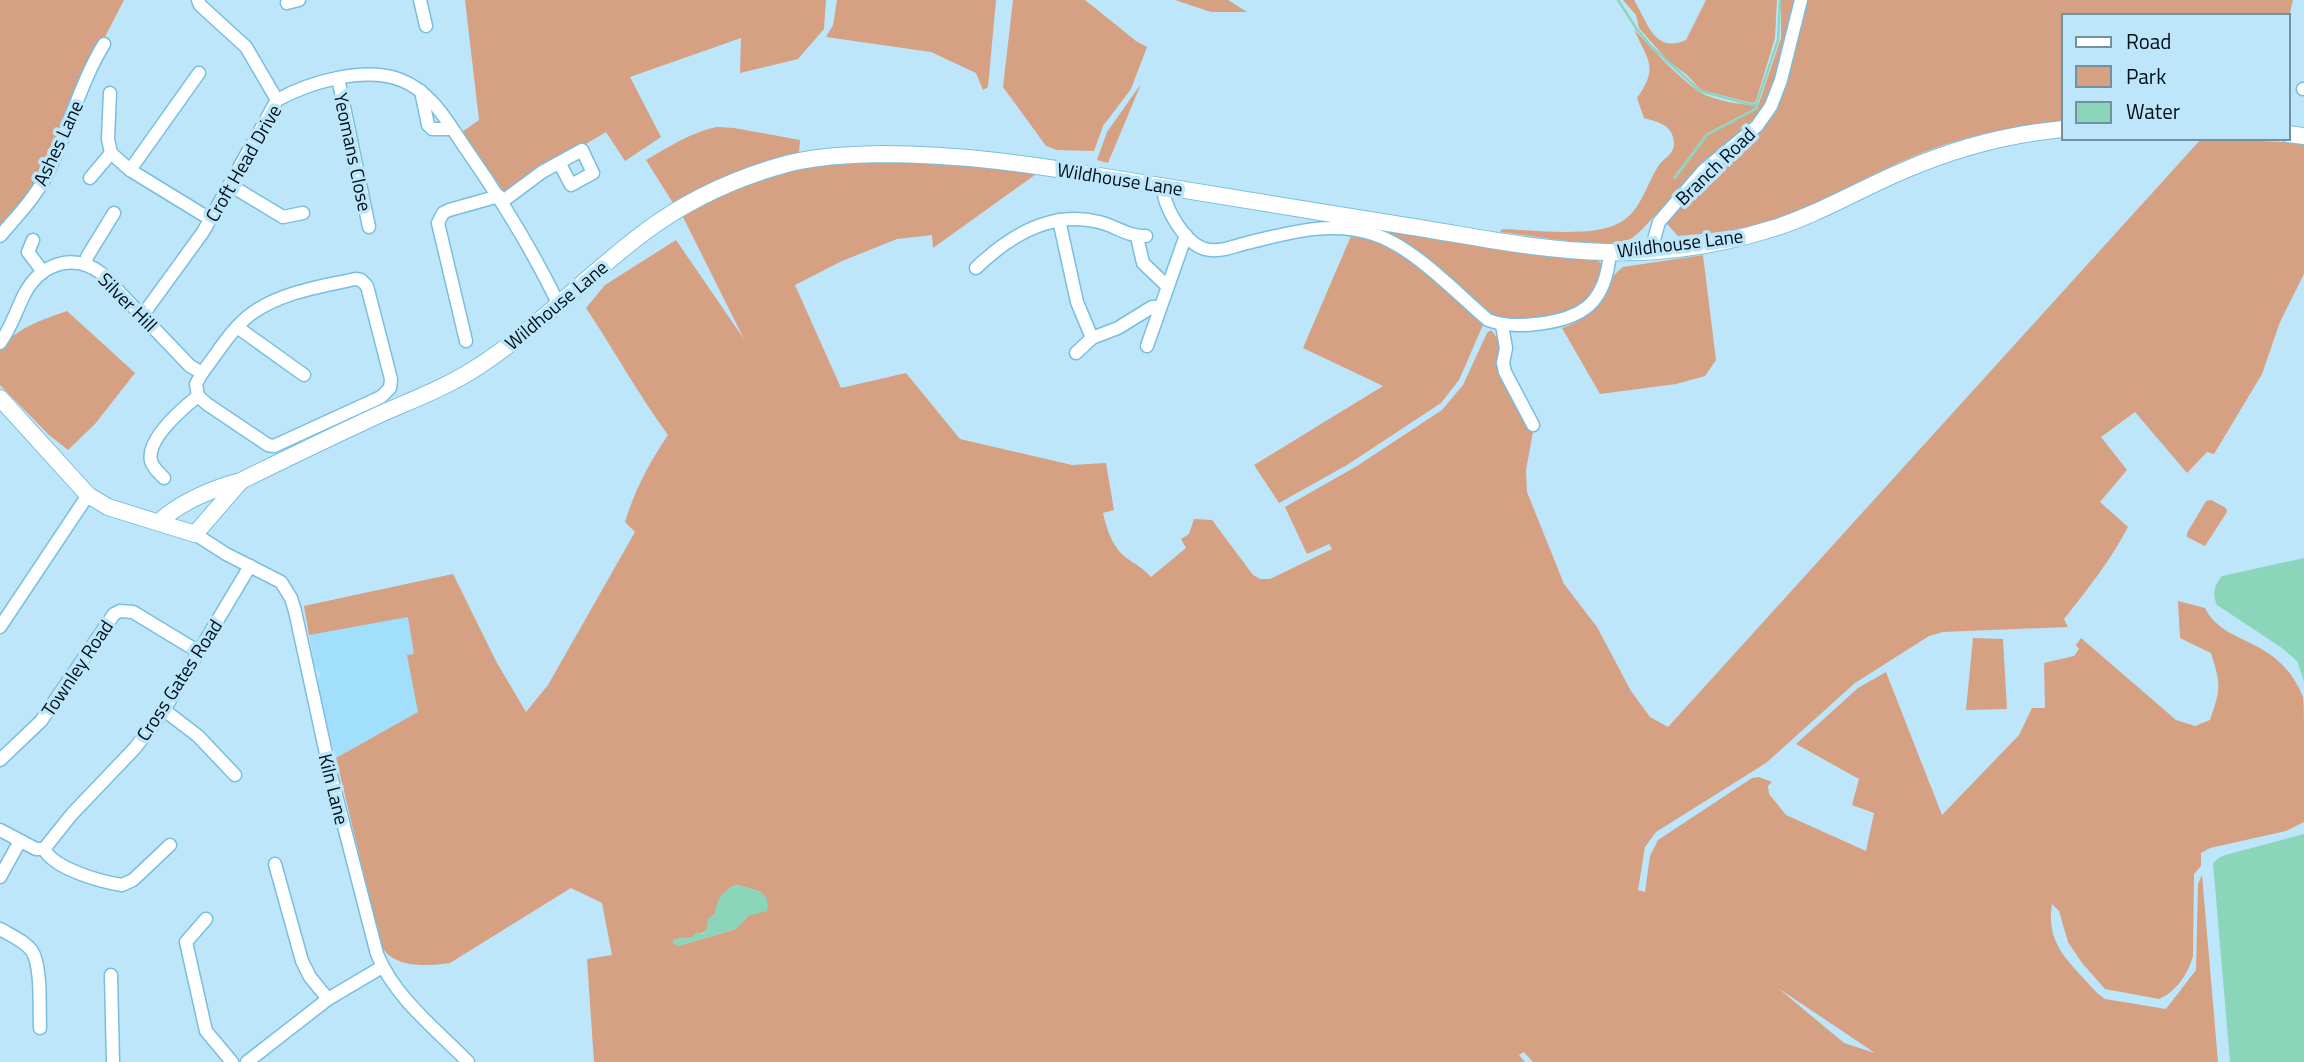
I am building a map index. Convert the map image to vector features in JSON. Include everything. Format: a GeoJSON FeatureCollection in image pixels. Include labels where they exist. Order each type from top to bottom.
{"type":"FeatureCollection","features":[{"type":"Feature","properties":{"kind":"main road","name":"Wildhouse Lane"},"geometry":{"type":"LineString","coordinates":[[159,522],[175,509],[228,484],[242,481],[474,369],[518,339],[608,261],[680,209],[729,183],[779,166],[818,157],[874,154],[958,155],[1064,169],[1484,238],[1566,250],[1610,252],[1710,243],[1773,228],[1948,153],[1993,139],[2062,129]]}},
{"type":"Feature","properties":{"kind":"main road"},"geometry":{"type":"LineString","coordinates":[[0,398],[88,495],[108,507],[195,534]]}},
{"type":"Feature","properties":{"kind":"main road","name":"Wildhouse Lane"},"geometry":{"type":"LineString","coordinates":[[195,534],[242,481]]}},
{"type":"Feature","properties":{"kind":"street"},"geometry":{"type":"LineString","coordinates":[[198,0],[200,5],[246,47],[277,100]]}},
{"type":"Feature","properties":{"kind":"street"},"geometry":{"type":"LineString","coordinates":[[420,0],[426,26]]}},
{"type":"Feature","properties":{"kind":"street","name":"Branch Road"},"geometry":{"type":"LineString","coordinates":[[1651,250],[1659,222],[1704,170],[1757,126],[1771,106],[1781,80],[1801,0]]}},
{"type":"Feature","properties":{"kind":"street","name":"Ashes Lane"},"geometry":{"type":"LineString","coordinates":[[0,236],[45,178],[73,116],[87,76],[104,44]]}},
{"type":"Feature","properties":{"kind":"street"},"geometry":{"type":"LineString","coordinates":[[130,170],[199,73]]}},
{"type":"Feature","properties":{"kind":"street","name":"Croft Head Drive"},"geometry":{"type":"LineString","coordinates":[[142,316],[203,232],[277,100],[338,78],[359,75],[377,75],[400,80],[421,91],[438,108],[501,199],[527,242],[559,305]]}},
{"type":"Feature","properties":{"kind":"street","name":"Yeomans Close"},"geometry":{"type":"LineString","coordinates":[[338,78],[369,227]]}},
{"type":"Feature","properties":{"kind":"street"},"geometry":{"type":"LineString","coordinates":[[110,93],[108,138],[111,153],[130,170],[209,219]]}},
{"type":"Feature","properties":{"kind":"street"},"geometry":{"type":"LineString","coordinates":[[90,178],[111,153]]}},
{"type":"Feature","properties":{"kind":"street"},"geometry":{"type":"LineString","coordinates":[[466,341],[438,223],[443,213],[501,199],[542,172],[560,164]]}},
{"type":"Feature","properties":{"kind":"street"},"geometry":{"type":"LineString","coordinates":[[230,185],[283,217],[303,213]]}},
{"type":"Feature","properties":{"kind":"street"},"geometry":{"type":"LineString","coordinates":[[1163,186],[1163,200],[1176,224],[1205,249],[1219,250],[1292,232],[1326,227],[1374,234],[1412,255],[1488,320],[1502,325],[1534,324],[1577,316],[1586,310],[1604,283],[1609,270],[1610,252]]}},
{"type":"Feature","properties":{"kind":"street"},"geometry":{"type":"LineString","coordinates":[[86,265],[87,257],[114,213]]}},
{"type":"Feature","properties":{"kind":"street"},"geometry":{"type":"LineString","coordinates":[[976,268],[999,247],[1038,225],[1059,220],[1085,219],[1141,237],[1143,263],[1167,286]]}},
{"type":"Feature","properties":{"kind":"street"},"geometry":{"type":"LineString","coordinates":[[1059,220],[1077,302],[1092,338]]}},
{"type":"Feature","properties":{"kind":"street"},"geometry":{"type":"LineString","coordinates":[[1147,346],[1186,234]]}},
{"type":"Feature","properties":{"kind":"street"},"geometry":{"type":"LineString","coordinates":[[0,343],[4,328],[24,295],[43,272],[28,252],[33,240]]}},
{"type":"Feature","properties":{"kind":"street","name":"Silver Hill"},"geometry":{"type":"LineString","coordinates":[[43,272],[61,262],[86,265],[101,273],[190,366],[202,373]]}},
{"type":"Feature","properties":{"kind":"street"},"geometry":{"type":"LineString","coordinates":[[361,280],[370,293],[391,375],[390,388],[381,397],[274,446],[258,439],[198,396],[197,384],[202,373],[237,327],[250,315],[278,299],[318,287],[361,280]]}},
{"type":"Feature","properties":{"kind":"street"},"geometry":{"type":"LineString","coordinates":[[1076,353],[1092,338],[1118,328],[1152,307],[1159,307]]}},
{"type":"Feature","properties":{"kind":"street"},"geometry":{"type":"LineString","coordinates":[[1502,325],[1506,348],[1503,363],[1505,372],[1533,425]]}},
{"type":"Feature","properties":{"kind":"street"},"geometry":{"type":"LineString","coordinates":[[237,327],[304,375]]}},
{"type":"Feature","properties":{"kind":"street"},"geometry":{"type":"LineString","coordinates":[[164,478],[154,468],[151,460],[154,442],[180,410],[198,396]]}},
{"type":"Feature","properties":{"kind":"street"},"geometry":{"type":"LineString","coordinates":[[0,627],[88,495]]}},
{"type":"Feature","properties":{"kind":"street","name":"Kiln Lane"},"geometry":{"type":"LineString","coordinates":[[195,534],[281,582],[292,598],[330,772],[368,925],[382,967],[409,1003],[468,1062]]}},
{"type":"Feature","properties":{"kind":"street","name":"Cross Gates Road"},"geometry":{"type":"LineString","coordinates":[[44,849],[72,814],[135,748],[164,710],[250,566]]}},
{"type":"Feature","properties":{"kind":"street","name":"Townley Road"},"geometry":{"type":"LineString","coordinates":[[0,760],[41,721],[114,614],[120,611],[133,612],[199,652]]}},
{"type":"Feature","properties":{"kind":"street"},"geometry":{"type":"LineString","coordinates":[[164,710],[198,736],[235,775]]}},
{"type":"Feature","properties":{"kind":"street"},"geometry":{"type":"LineString","coordinates":[[0,830],[36,849],[44,849],[50,859],[76,872],[122,886],[133,880],[170,845]]}},
{"type":"Feature","properties":{"kind":"street"},"geometry":{"type":"LineString","coordinates":[[0,877],[20,841]]}},
{"type":"Feature","properties":{"kind":"street"},"geometry":{"type":"LineString","coordinates":[[274,868],[302,961],[310,977],[328,999]]}},
{"type":"Feature","properties":{"kind":"street"},"geometry":{"type":"LineString","coordinates":[[206,919],[186,942],[206,1031],[232,1062]]}},
{"type":"Feature","properties":{"kind":"street"},"geometry":{"type":"LineString","coordinates":[[0,929],[21,941],[33,952],[38,975],[40,1028]]}},
{"type":"Feature","properties":{"kind":"street"},"geometry":{"type":"LineString","coordinates":[[247,1062],[328,999],[382,967]]}},
{"type":"Feature","properties":{"kind":"street"},"geometry":{"type":"LineString","coordinates":[[111,975],[113,1062]]}},
{"type":"Feature","properties":{"kind":"shaded area"},"geometry":{"type":"Polygon","coordinates":[[[453,574],[418,712],[336,758],[316,682],[321,674],[315,668],[304,606],[453,574]]]}},
{"type":"Feature","properties":{"kind":"green space"},"geometry":{"type":"Polygon","coordinates":[[[0,0],[124,0],[93,60],[40,182],[0,234],[0,0]]]}},
{"type":"Feature","properties":{"kind":"green space"},"geometry":{"type":"Polygon","coordinates":[[[465,0],[826,0],[824,29],[798,59],[740,73],[741,38],[630,77],[661,137],[625,161],[606,132],[504,192],[462,132],[479,120],[465,0]]]}},
{"type":"Feature","properties":{"kind":"green space"},"geometry":{"type":"Polygon","coordinates":[[[837,0],[996,0],[988,87],[983,90],[976,73],[931,52],[826,37],[833,25],[837,0]]]}},
{"type":"Feature","properties":{"kind":"green space"},"geometry":{"type":"Polygon","coordinates":[[[1013,0],[1085,0],[1147,47],[1131,89],[1103,126],[1094,151],[1057,150],[1046,146],[1003,87],[1013,0]]]}},
{"type":"Feature","properties":{"kind":"green space"},"geometry":{"type":"Polygon","coordinates":[[[1175,0],[1228,0],[1247,12],[1211,12],[1175,0]]]}},
{"type":"Feature","properties":{"kind":"green space"},"geometry":{"type":"Polygon","coordinates":[[[1623,0],[1634,0],[1659,40],[1675,43],[1686,40],[1706,0],[1777,0],[1775,38],[1756,101],[1752,103],[1701,90],[1668,61],[1639,28],[1636,15],[1623,0]]]}},
{"type":"Feature","properties":{"kind":"green space"},"geometry":{"type":"Polygon","coordinates":[[[1781,0],[1798,0],[1779,79],[1763,115],[1664,213],[1659,211],[1636,235],[1622,242],[1589,243],[1500,232],[1502,229],[1560,232],[1604,229],[1624,220],[1637,207],[1659,165],[1671,153],[1674,144],[1668,128],[1644,118],[1637,98],[1648,79],[1649,64],[1634,29],[1698,91],[1726,101],[1756,104],[1755,108],[1706,134],[1673,178],[1675,179],[1708,135],[1757,109],[1781,38],[1781,0]]]}},
{"type":"Feature","properties":{"kind":"green space"},"geometry":{"type":"Polygon","coordinates":[[[1807,0],[2293,0],[2290,14],[2062,14],[2062,121],[1988,133],[1932,149],[1808,206],[1765,222],[1726,231],[1678,236],[1666,223],[1706,177],[1756,134],[1776,112],[1807,0]]]}},
{"type":"Feature","properties":{"kind":"green space"},"geometry":{"type":"Polygon","coordinates":[[[1141,84],[1108,163],[1097,160],[1107,132],[1141,84]]]}},
{"type":"Feature","properties":{"kind":"green space"},"geometry":{"type":"Polygon","coordinates":[[[717,127],[800,140],[799,154],[734,174],[673,203],[646,160],[689,136],[717,127]]]}},
{"type":"Feature","properties":{"kind":"green space"},"geometry":{"type":"Polygon","coordinates":[[[2200,140],[2304,143],[2304,274],[2280,322],[2262,374],[2214,454],[2207,452],[2187,473],[2135,412],[2101,437],[2127,470],[2100,502],[2128,527],[2090,586],[2064,619],[2068,627],[1943,632],[1929,636],[1855,683],[1766,763],[1656,832],[1645,847],[1638,890],[1645,892],[1650,856],[1658,840],[1752,778],[1759,777],[1772,782],[1768,786],[1769,794],[1786,815],[1866,851],[1874,813],[1852,805],[1859,779],[1796,744],[1858,688],[1886,672],[1942,815],[2019,735],[2032,708],[2045,708],[2044,663],[2074,656],[2079,649],[2076,645],[2081,638],[2176,720],[2195,726],[2210,720],[2218,687],[2214,664],[2211,653],[2180,638],[2178,601],[2205,608],[2221,627],[2264,650],[2278,661],[2290,674],[2303,697],[2304,822],[2286,831],[2210,848],[2201,853],[2201,866],[2194,874],[2193,956],[2180,982],[2171,992],[2159,999],[2105,989],[2068,942],[2059,911],[2052,904],[2051,919],[2053,932],[2063,954],[2098,994],[2105,999],[2166,1009],[2196,970],[2198,884],[2202,875],[2218,1062],[1533,1062],[1524,1052],[1519,1055],[1525,1062],[594,1062],[587,959],[612,955],[602,903],[571,888],[450,963],[422,965],[403,962],[394,959],[381,946],[336,758],[418,712],[407,655],[414,654],[408,617],[309,635],[304,606],[453,574],[497,663],[526,712],[548,685],[635,532],[625,522],[629,510],[643,477],[668,435],[586,308],[605,285],[676,240],[744,339],[682,215],[742,186],[805,166],[862,160],[952,163],[1039,172],[933,248],[932,235],[897,239],[842,261],[795,285],[841,388],[906,373],[960,439],[1072,465],[1106,463],[1114,510],[1103,513],[1109,532],[1123,555],[1151,577],[1186,548],[1181,539],[1189,534],[1194,519],[1212,520],[1253,575],[1260,579],[1270,579],[1332,549],[1329,544],[1307,554],[1285,507],[1357,466],[1442,410],[1463,385],[1487,333],[1491,330],[1502,344],[1533,432],[1526,470],[1527,492],[1564,584],[1597,627],[1631,691],[1650,717],[1668,727],[2200,140]],[[737,885],[731,887],[706,931],[691,938],[674,939],[678,946],[736,929],[748,916],[761,892],[737,885]],[[1778,988],[1844,1043],[1875,1053],[1778,988]]]}},
{"type":"Feature","properties":{"kind":"green space"},"geometry":{"type":"Polygon","coordinates":[[[1382,227],[1595,259],[1603,264],[1596,288],[1577,311],[1526,322],[1496,318],[1381,234],[1382,227]]]}},
{"type":"Feature","properties":{"kind":"green space"},"geometry":{"type":"Polygon","coordinates":[[[1351,236],[1374,239],[1416,261],[1483,325],[1459,380],[1441,403],[1347,465],[1279,503],[1254,465],[1383,386],[1303,348],[1351,236]]]}},
{"type":"Feature","properties":{"kind":"green space"},"geometry":{"type":"Polygon","coordinates":[[[1703,255],[1716,360],[1705,376],[1676,384],[1600,394],[1562,328],[1575,323],[1592,309],[1614,275],[1623,267],[1703,255]]]}},
{"type":"Feature","properties":{"kind":"green space"},"geometry":{"type":"Polygon","coordinates":[[[67,311],[135,373],[95,424],[68,450],[48,434],[0,385],[0,348],[23,329],[67,311]]]}},
{"type":"Feature","properties":{"kind":"green space"},"geometry":{"type":"Polygon","coordinates":[[[2211,500],[2226,508],[2227,512],[2205,546],[2187,537],[2187,533],[2206,501],[2211,500]]]}},
{"type":"Feature","properties":{"kind":"green space"},"geometry":{"type":"Polygon","coordinates":[[[1973,638],[2003,639],[2007,709],[1966,710],[1973,638]]]}},
{"type":"Feature","properties":{"kind":"water"},"geometry":{"type":"Polygon","coordinates":[[[2304,558],[2304,681],[2297,661],[2217,605],[2214,593],[2222,576],[2304,558]]]}},
{"type":"Feature","properties":{"kind":"water"},"geometry":{"type":"Polygon","coordinates":[[[2304,834],[2304,1062],[2230,1062],[2213,863],[2229,854],[2304,834]]]}},
{"type":"Feature","properties":{"kind":"water"},"geometry":{"type":"Polygon","coordinates":[[[737,885],[764,895],[768,904],[767,911],[748,916],[736,929],[678,946],[673,944],[673,939],[691,938],[697,932],[702,934],[706,931],[708,919],[715,913],[722,895],[737,885]]]}},
{"type":"Feature","properties":{"kind":"waterway"},"geometry":{"type":"LineString","coordinates":[[1618,0],[1652,47],[1700,91],[1752,105],[1757,103],[1778,40],[1780,0]]}},
{"type":"Feature","properties":{"kind":"waterway"},"geometry":{"type":"LineString","coordinates":[[1675,178],[1707,135],[1756,109],[1757,103]]}}]}
